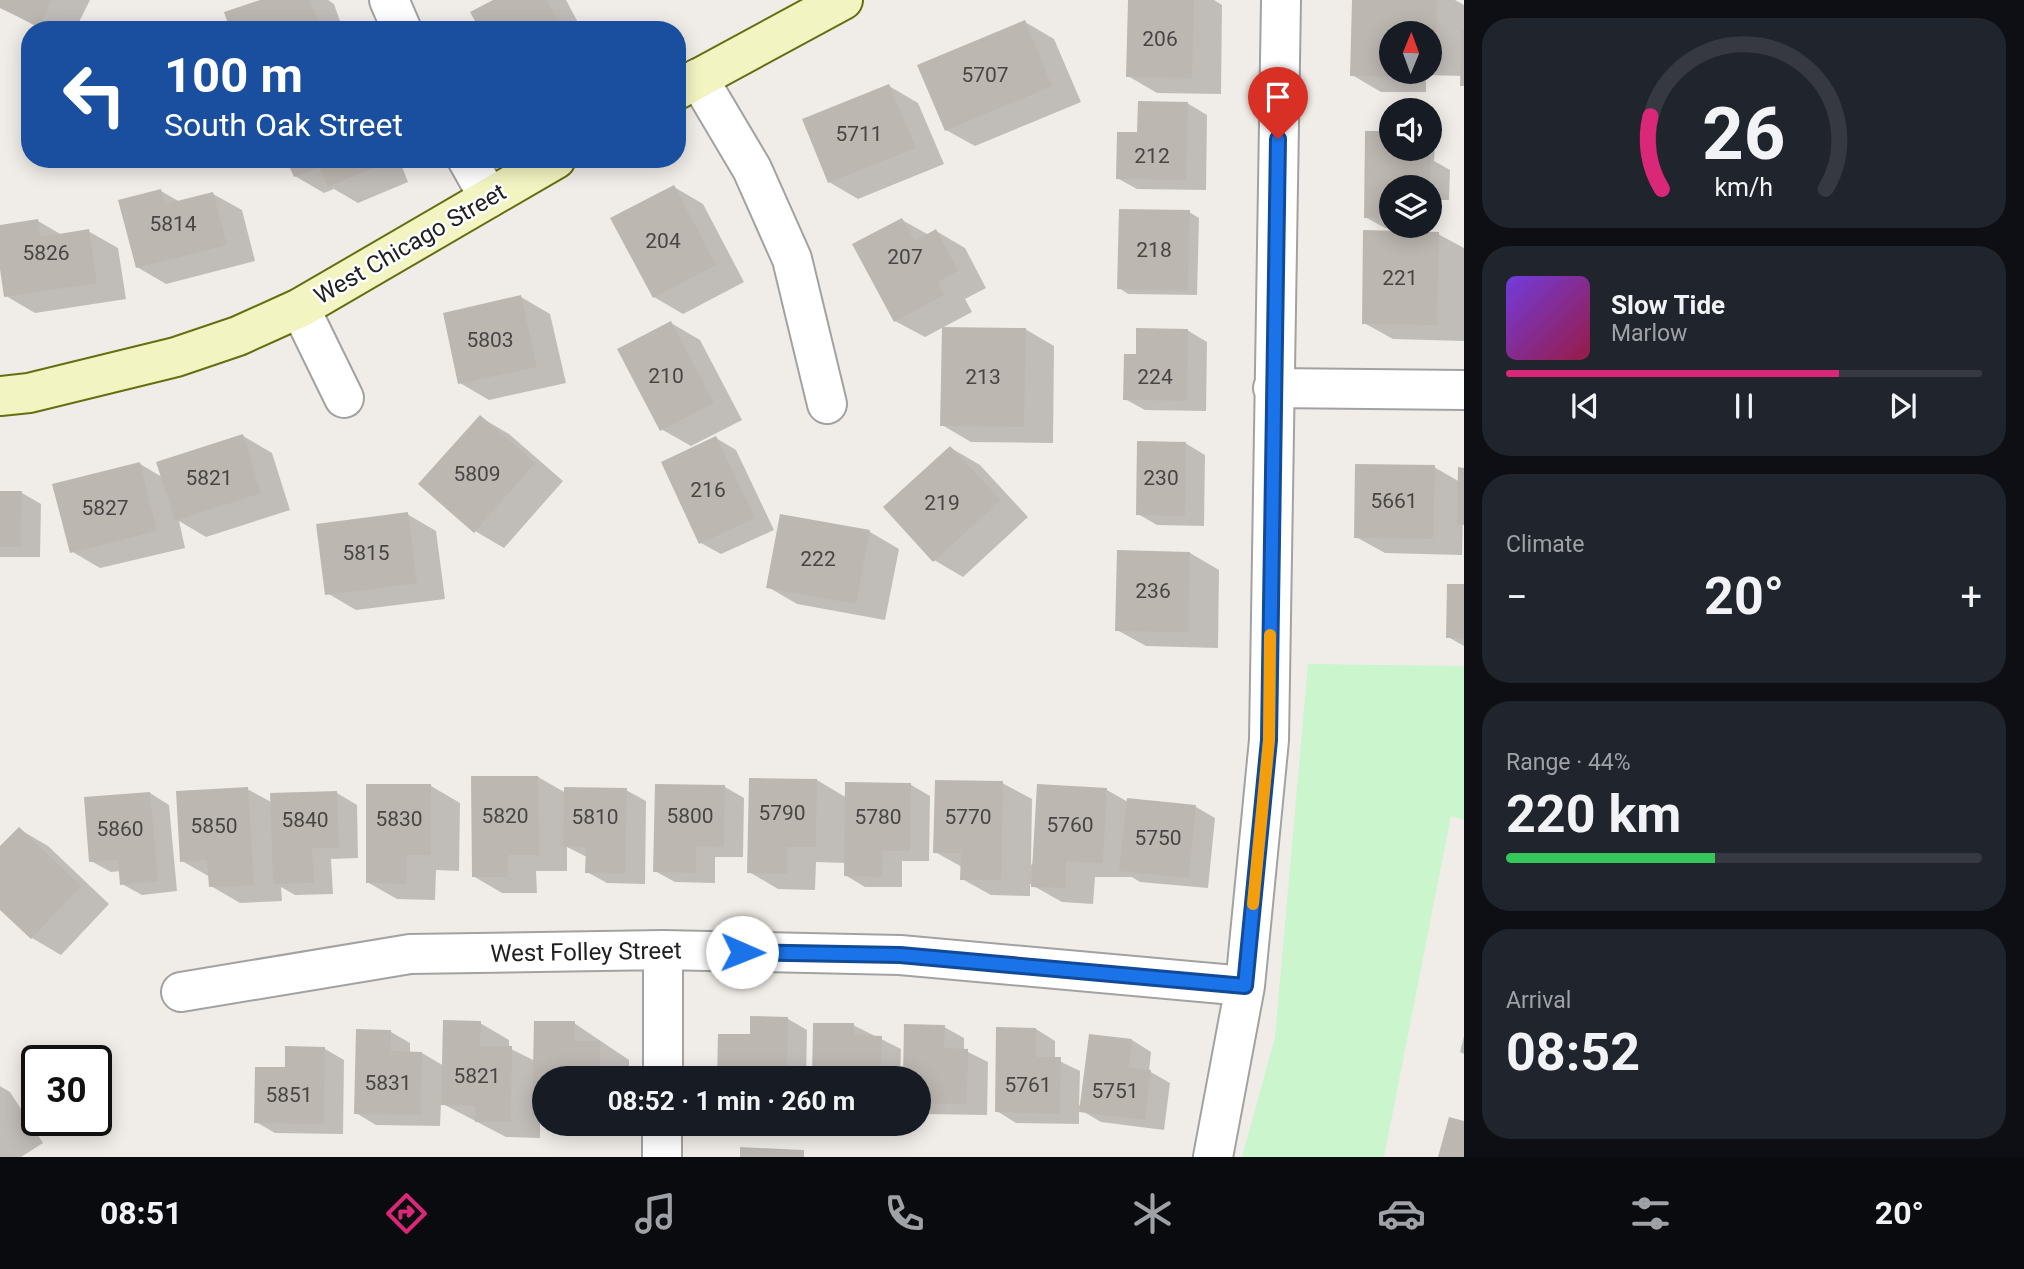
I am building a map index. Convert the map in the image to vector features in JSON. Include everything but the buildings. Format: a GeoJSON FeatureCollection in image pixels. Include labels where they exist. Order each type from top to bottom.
{"type":"FeatureCollection","features":[{"type":"Feature","properties":{"kind":"street"},"geometry":{"type":"LineString","coordinates":[[389,0],[398,21]]}},
{"type":"Feature","properties":{"kind":"street"},"geometry":{"type":"LineString","coordinates":[[827,404],[792,259],[752,169],[687,84],[843,0]]}},
{"type":"Feature","properties":{"kind":"street"},"geometry":{"type":"LineString","coordinates":[[1213,1157],[1245,986],[1269,740],[1281,0]]}},
{"type":"Feature","properties":{"kind":"street"},"geometry":{"type":"LineString","coordinates":[[472,168],[489,198]]}},
{"type":"Feature","properties":{"kind":"street","name":"West Chicago Street"},"geometry":{"type":"LineString","coordinates":[[0,396],[29,393],[176,357],[238,335],[300,308],[541,168]]}},
{"type":"Feature","properties":{"kind":"street","name":"West Chicago Street"},"geometry":{"type":"LineString","coordinates":[[300,308],[344,398]]}},
{"type":"Feature","properties":{"kind":"street"},"geometry":{"type":"LineString","coordinates":[[1273,388],[1464,390]]}},
{"type":"Feature","properties":{"kind":"street"},"geometry":{"type":"LineString","coordinates":[[663,950],[663,1066]]}},
{"type":"Feature","properties":{"kind":"street","name":"West Folley Street"},"geometry":{"type":"LineString","coordinates":[[181,992],[410,954],[663,950],[900,955],[1245,986]]}},
{"type":"Feature","properties":{"kind":"street"},"geometry":{"type":"LineString","coordinates":[[662,1136],[662,1157]]}},
{"type":"Feature","properties":{"kind":"green space"},"geometry":{"type":"Polygon","coordinates":[[[1308,664],[1464,666],[1464,820],[1451,816],[1384,1157],[1242,1157],[1275,1037],[1308,664]]]}},
{"type":"Feature","properties":{"kind":"slow traffic"},"geometry":{"type":"LineString","coordinates":[[1253,904],[1269,740],[1270,635]]}},
{"type":"Feature","properties":{"kind":"route"},"geometry":{"type":"LineString","coordinates":[[742,952],[900,955],[1245,986],[1269,740],[1278,139]]}}]}
